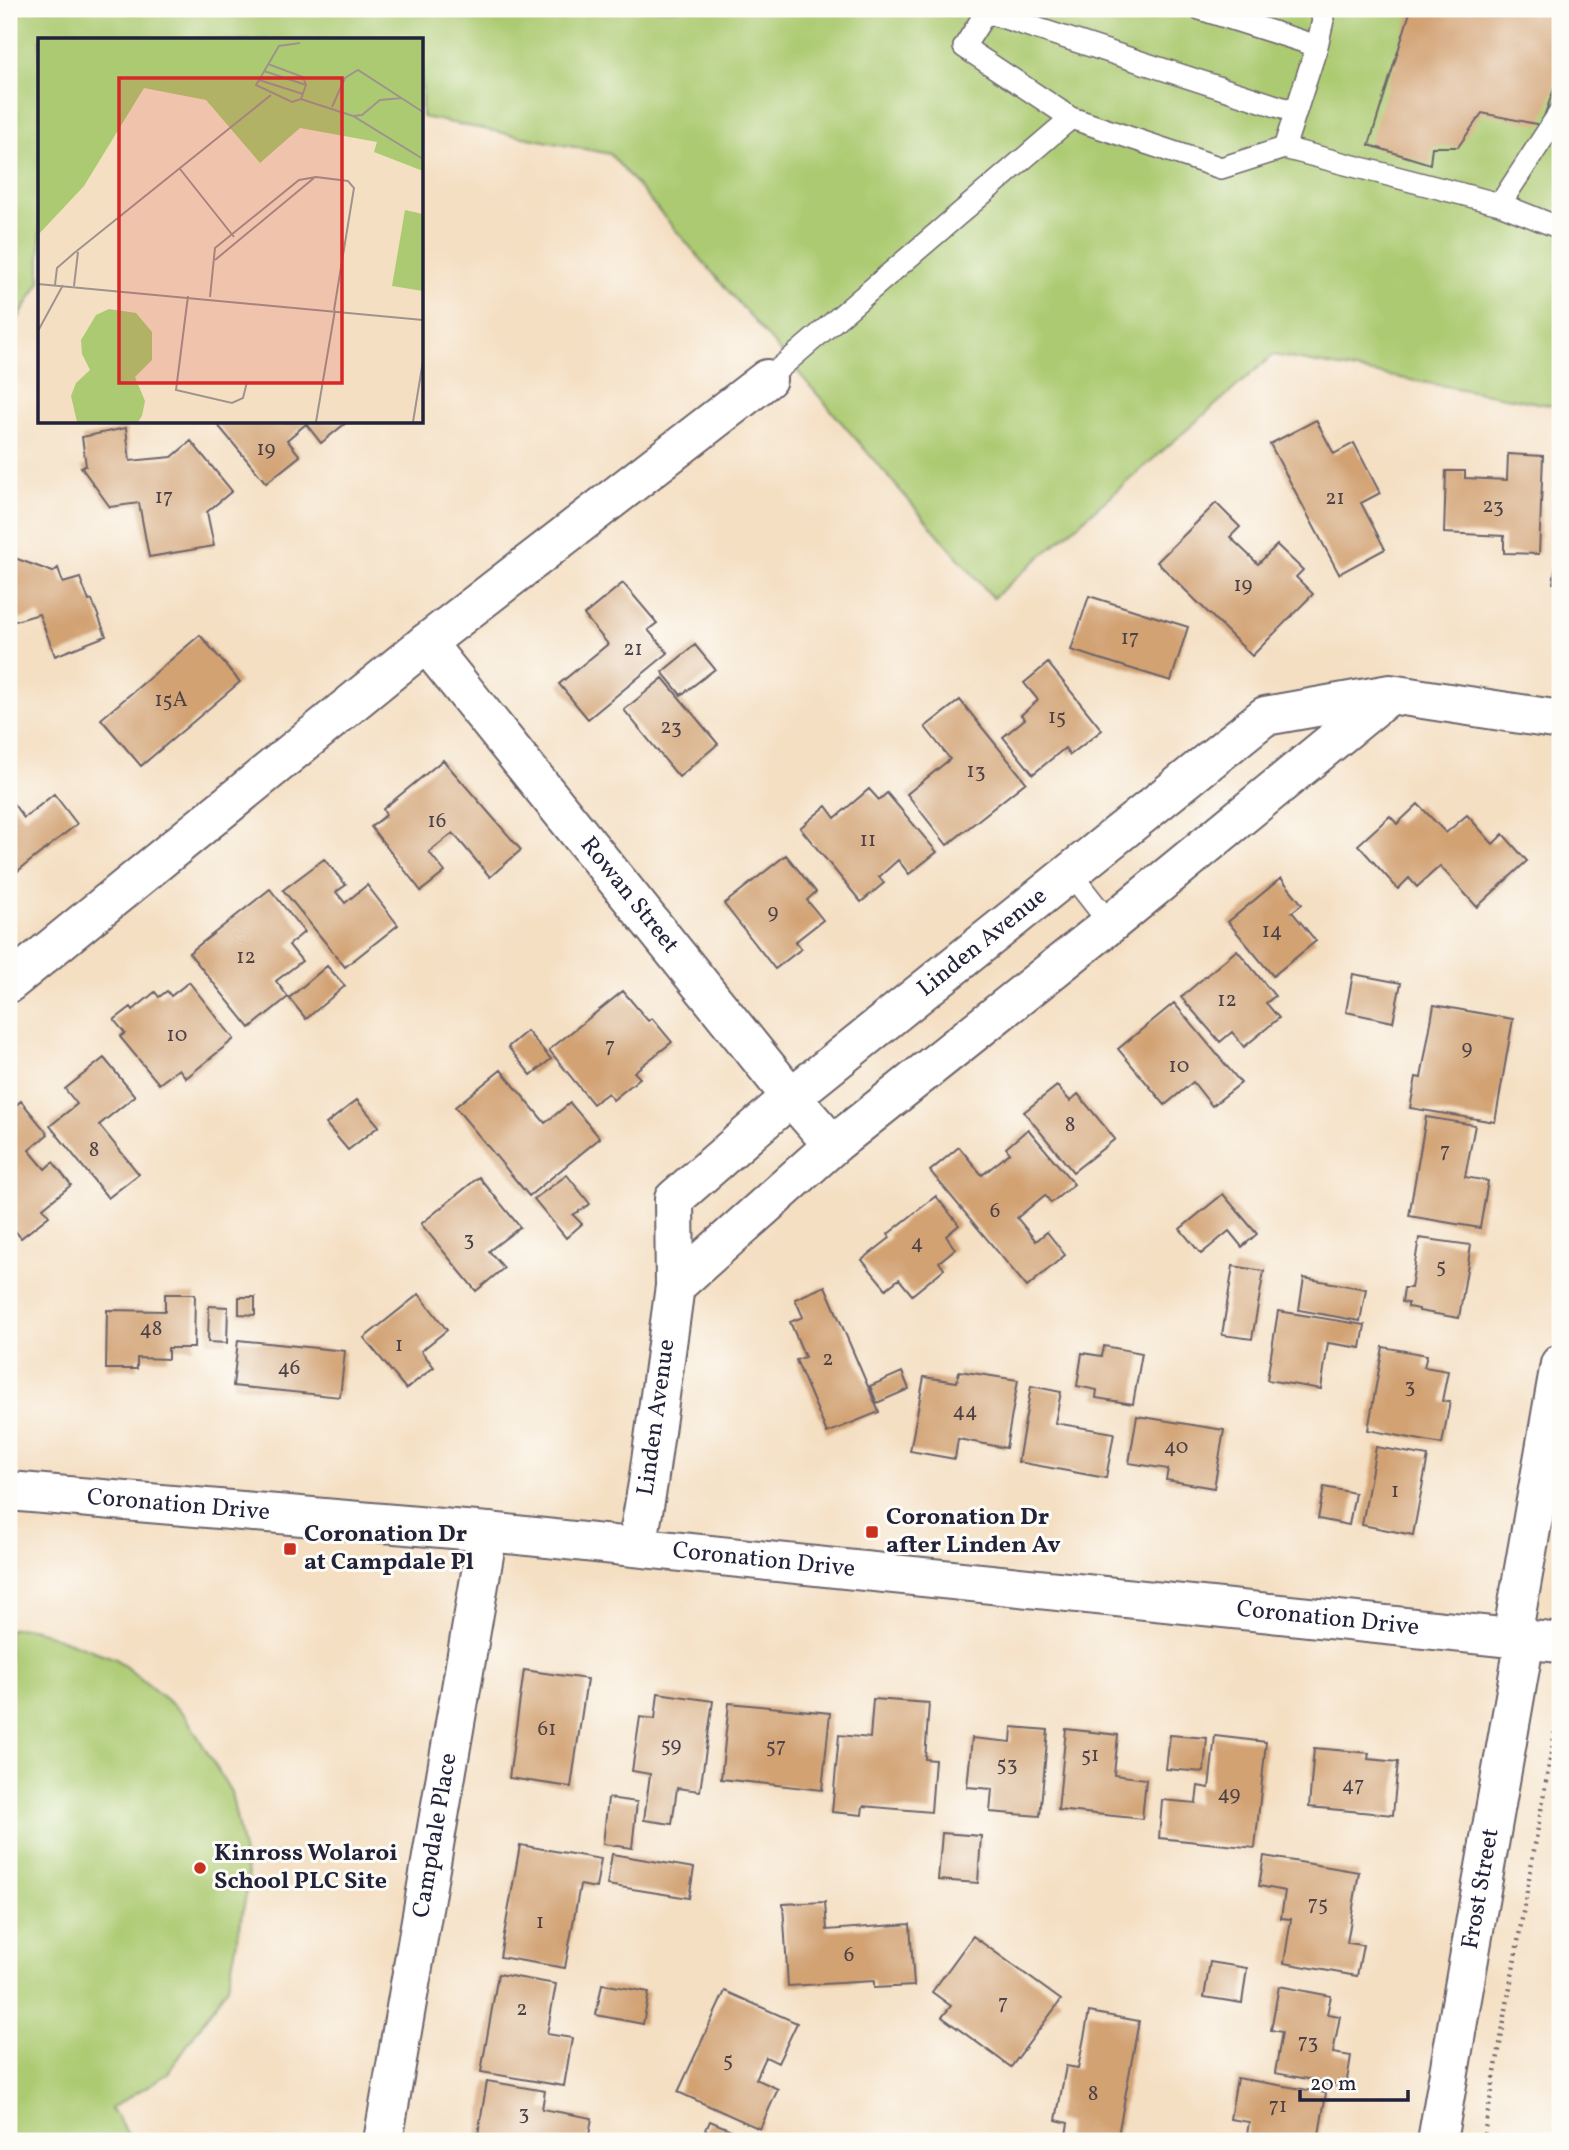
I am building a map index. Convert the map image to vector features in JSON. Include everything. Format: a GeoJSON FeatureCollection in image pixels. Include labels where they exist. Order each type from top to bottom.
{"type":"FeatureCollection","features":[{"type":"Feature","properties":{"kind":"street"},"geometry":{"type":"LineString","coordinates":[[9,983],[426,643],[767,379]]}},
{"type":"Feature","properties":{"kind":"street","name":"Rowan Street"},"geometry":{"type":"LineString","coordinates":[[426,643],[833,1145]]}},
{"type":"Feature","properties":{"kind":"street"},"geometry":{"type":"LineString","coordinates":[[675,1286],[833,1145],[1110,924],[1390,694]]}},
{"type":"Feature","properties":{"kind":"street","name":"Linden Avenue"},"geometry":{"type":"LineString","coordinates":[[637,1547],[675,1286],[674,1199],[792,1097],[1265,716],[1390,694],[1560,720]]}},
{"type":"Feature","properties":{"kind":"street","name":"Frost Street"},"geometry":{"type":"LineString","coordinates":[[1437,2141],[1532,1639],[1560,1364]]}},
{"type":"Feature","properties":{"kind":"street","name":"Coronation Drive"},"geometry":{"type":"LineString","coordinates":[[9,1491],[488,1531],[1532,1639]]}},
{"type":"Feature","properties":{"kind":"street","name":"Campdale Place"},"geometry":{"type":"LineString","coordinates":[[383,2141],[488,1531]]}},
{"type":"Feature","properties":{"kind":"lane"},"geometry":{"type":"LineString","coordinates":[[1200,9],[1317,46]]}},
{"type":"Feature","properties":{"kind":"lane"},"geometry":{"type":"LineString","coordinates":[[1284,148],[1317,46],[1323,20],[1320,9]]}},
{"type":"Feature","properties":{"kind":"lane"},"geometry":{"type":"LineString","coordinates":[[1296,112],[987,10],[964,47],[1071,118],[1221,168],[1284,148],[1500,204],[1560,228]]}},
{"type":"Feature","properties":{"kind":"lane"},"geometry":{"type":"LineString","coordinates":[[1500,204],[1560,112]]}},
{"type":"Feature","properties":{"kind":"lane"},"geometry":{"type":"LineString","coordinates":[[767,379],[1071,118]]}},
{"type":"Feature","properties":{"kind":"lane"},"geometry":{"type":"LineString","coordinates":[[1071,874],[1110,924]]}},
{"type":"Feature","properties":{"kind":"path"},"geometry":{"type":"LineString","coordinates":[[1483,2141],[1560,1702]]}},
{"type":"Feature","properties":{"kind":"green space"},"geometry":{"type":"Polygon","coordinates":[[[9,9],[1560,9],[1560,407],[1273,355],[993,598],[610,154],[424,117],[424,38],[38,38],[38,285],[9,334],[9,9]]]}},
{"type":"Feature","properties":{"kind":"green space"},"geometry":{"type":"Polygon","coordinates":[[[31,1628],[116,1659],[185,1715],[231,1792],[249,1880],[228,1986],[167,2074],[110,2109],[132,2141],[9,2141],[9,1629],[31,1628]]]}},
{"type":"Feature","properties":{"kind":"building"},"geometry":{"type":"Polygon","coordinates":[[[1411,9],[1560,9],[1560,72],[1541,125],[1482,113],[1458,147],[1432,147],[1430,164],[1369,145],[1411,9]]]}},
{"type":"Feature","properties":{"kind":"building"},"geometry":{"type":"Polygon","coordinates":[[[1316,420],[1334,454],[1354,443],[1380,493],[1361,503],[1385,549],[1339,574],[1270,444],[1316,420]]]}},
{"type":"Feature","properties":{"kind":"building"},"geometry":{"type":"Polygon","coordinates":[[[217,424],[306,424],[287,440],[300,456],[266,483],[217,424]]]}},
{"type":"Feature","properties":{"kind":"building"},"geometry":{"type":"Polygon","coordinates":[[[306,424],[345,424],[321,443],[306,424]]]}},
{"type":"Feature","properties":{"kind":"building"},"geometry":{"type":"Polygon","coordinates":[[[126,428],[130,461],[172,457],[191,441],[232,491],[207,512],[214,546],[149,557],[139,503],[110,507],[81,467],[86,466],[82,437],[126,428]]]}},
{"type":"Feature","properties":{"kind":"building"},"geometry":{"type":"Polygon","coordinates":[[[1508,454],[1543,456],[1539,554],[1504,553],[1504,536],[1444,533],[1446,471],[1465,471],[1465,478],[1507,480],[1508,454]]]}},
{"type":"Feature","properties":{"kind":"building"},"geometry":{"type":"Polygon","coordinates":[[[1216,503],[1240,527],[1230,537],[1258,564],[1277,545],[1303,570],[1296,577],[1313,594],[1252,656],[1157,562],[1216,503]]]}},
{"type":"Feature","properties":{"kind":"building"},"geometry":{"type":"Polygon","coordinates":[[[1560,545],[1560,584],[1553,583],[1560,545]]]}},
{"type":"Feature","properties":{"kind":"building"},"geometry":{"type":"Polygon","coordinates":[[[9,556],[53,572],[58,568],[63,583],[80,578],[106,636],[55,656],[39,614],[9,623],[9,556]]]}},
{"type":"Feature","properties":{"kind":"building"},"geometry":{"type":"Polygon","coordinates":[[[623,583],[657,623],[648,630],[668,653],[588,719],[559,684],[608,644],[584,615],[623,583]]]}},
{"type":"Feature","properties":{"kind":"building"},"geometry":{"type":"Polygon","coordinates":[[[1089,596],[1188,627],[1171,681],[1071,650],[1089,596]]]}},
{"type":"Feature","properties":{"kind":"building"},"geometry":{"type":"Polygon","coordinates":[[[200,635],[240,682],[141,766],[101,719],[200,635]]]}},
{"type":"Feature","properties":{"kind":"building"},"geometry":{"type":"Polygon","coordinates":[[[695,645],[715,669],[681,695],[662,672],[695,645]]]}},
{"type":"Feature","properties":{"kind":"building"},"geometry":{"type":"Polygon","coordinates":[[[1048,663],[1102,730],[1070,755],[1065,748],[1033,774],[1003,737],[1025,719],[1021,715],[1038,700],[1024,683],[1048,663]]]}},
{"type":"Feature","properties":{"kind":"building"},"geometry":{"type":"Polygon","coordinates":[[[663,678],[718,744],[679,777],[624,710],[663,678]]]}},
{"type":"Feature","properties":{"kind":"building"},"geometry":{"type":"Polygon","coordinates":[[[960,700],[1026,782],[947,845],[907,794],[950,759],[925,727],[960,700]]]}},
{"type":"Feature","properties":{"kind":"building"},"geometry":{"type":"Polygon","coordinates":[[[443,760],[521,850],[490,877],[453,833],[429,852],[445,872],[421,891],[371,827],[386,815],[383,809],[443,760]]]}},
{"type":"Feature","properties":{"kind":"building"},"geometry":{"type":"Polygon","coordinates":[[[869,789],[879,800],[887,793],[937,852],[909,874],[898,860],[879,877],[884,883],[861,902],[800,828],[826,806],[835,818],[869,789]]]}},
{"type":"Feature","properties":{"kind":"building"},"geometry":{"type":"Polygon","coordinates":[[[54,794],[77,824],[9,878],[9,798],[24,818],[54,794]]]}},
{"type":"Feature","properties":{"kind":"building"},"geometry":{"type":"Polygon","coordinates":[[[1418,804],[1446,833],[1467,815],[1493,844],[1503,834],[1527,861],[1477,907],[1440,866],[1417,887],[1409,878],[1398,889],[1358,845],[1390,816],[1397,824],[1418,804]]]}},
{"type":"Feature","properties":{"kind":"building"},"geometry":{"type":"Polygon","coordinates":[[[786,855],[816,892],[807,900],[823,920],[795,942],[801,949],[775,969],[724,904],[786,855]]]}},
{"type":"Feature","properties":{"kind":"building"},"geometry":{"type":"Polygon","coordinates":[[[324,859],[346,885],[336,892],[345,903],[367,885],[398,925],[345,967],[283,890],[324,859]]]}},
{"type":"Feature","properties":{"kind":"building"},"geometry":{"type":"Polygon","coordinates":[[[1281,878],[1302,904],[1292,912],[1316,941],[1273,976],[1228,922],[1281,878]]]}},
{"type":"Feature","properties":{"kind":"building"},"geometry":{"type":"Polygon","coordinates":[[[270,889],[304,932],[289,945],[302,961],[276,981],[288,997],[250,1028],[189,953],[270,889]]]}},
{"type":"Feature","properties":{"kind":"building"},"geometry":{"type":"Polygon","coordinates":[[[1237,950],[1275,996],[1266,1003],[1279,1018],[1244,1047],[1232,1032],[1220,1042],[1181,997],[1237,950]]]}},
{"type":"Feature","properties":{"kind":"building"},"geometry":{"type":"Polygon","coordinates":[[[327,966],[345,986],[306,1019],[289,998],[327,966]]]}},
{"type":"Feature","properties":{"kind":"building"},"geometry":{"type":"Polygon","coordinates":[[[1353,974],[1401,983],[1393,1022],[1346,1012],[1353,974]]]}},
{"type":"Feature","properties":{"kind":"building"},"geometry":{"type":"Polygon","coordinates":[[[189,982],[234,1039],[186,1078],[179,1069],[159,1084],[120,1037],[125,1033],[114,1020],[131,1007],[133,1010],[155,992],[159,997],[167,991],[171,996],[189,982]]]}},
{"type":"Feature","properties":{"kind":"building"},"geometry":{"type":"Polygon","coordinates":[[[623,991],[648,1021],[652,1018],[672,1042],[634,1072],[640,1078],[613,1100],[608,1093],[593,1104],[549,1050],[623,991]]]}},
{"type":"Feature","properties":{"kind":"building"},"geometry":{"type":"Polygon","coordinates":[[[1174,1003],[1241,1083],[1212,1106],[1193,1082],[1165,1105],[1118,1049],[1174,1003]]]}},
{"type":"Feature","properties":{"kind":"building"},"geometry":{"type":"Polygon","coordinates":[[[1434,1005],[1513,1019],[1495,1122],[1410,1108],[1416,1077],[1421,1078],[1434,1005]]]}},
{"type":"Feature","properties":{"kind":"building"},"geometry":{"type":"Polygon","coordinates":[[[527,1031],[551,1059],[531,1075],[508,1047],[527,1031]]]}},
{"type":"Feature","properties":{"kind":"building"},"geometry":{"type":"Polygon","coordinates":[[[104,1058],[135,1096],[99,1125],[139,1174],[108,1198],[50,1126],[77,1104],[65,1089],[104,1058]]]}},
{"type":"Feature","properties":{"kind":"building"},"geometry":{"type":"Polygon","coordinates":[[[501,1070],[545,1123],[570,1103],[600,1138],[529,1196],[455,1107],[501,1070]]]}},
{"type":"Feature","properties":{"kind":"building"},"geometry":{"type":"Polygon","coordinates":[[[1057,1086],[1070,1101],[1078,1094],[1115,1139],[1073,1172],[1024,1112],[1057,1086]]]}},
{"type":"Feature","properties":{"kind":"building"},"geometry":{"type":"Polygon","coordinates":[[[357,1100],[379,1126],[348,1150],[326,1124],[357,1100]]]}},
{"type":"Feature","properties":{"kind":"building"},"geometry":{"type":"Polygon","coordinates":[[[21,1101],[48,1134],[29,1150],[45,1169],[53,1162],[71,1185],[43,1208],[49,1216],[21,1238],[9,1223],[9,1111],[21,1101]]]}},
{"type":"Feature","properties":{"kind":"building"},"geometry":{"type":"Polygon","coordinates":[[[1426,1117],[1475,1125],[1465,1177],[1488,1181],[1480,1228],[1409,1216],[1426,1117]]]}},
{"type":"Feature","properties":{"kind":"building"},"geometry":{"type":"Polygon","coordinates":[[[1028,1129],[1074,1184],[1051,1203],[1045,1195],[1017,1218],[1036,1241],[1047,1232],[1065,1255],[1027,1287],[930,1171],[959,1147],[982,1175],[1010,1153],[1006,1148],[1028,1129]]]}},
{"type":"Feature","properties":{"kind":"building"},"geometry":{"type":"Polygon","coordinates":[[[567,1175],[590,1204],[573,1215],[582,1224],[566,1238],[534,1199],[567,1175]]]}},
{"type":"Feature","properties":{"kind":"building"},"geometry":{"type":"Polygon","coordinates":[[[479,1177],[520,1227],[489,1251],[504,1268],[476,1291],[421,1224],[479,1177]]]}},
{"type":"Feature","properties":{"kind":"building"},"geometry":{"type":"Polygon","coordinates":[[[1223,1194],[1257,1234],[1242,1247],[1229,1231],[1201,1254],[1180,1229],[1223,1194]]]}},
{"type":"Feature","properties":{"kind":"building"},"geometry":{"type":"Polygon","coordinates":[[[936,1196],[959,1225],[946,1236],[955,1249],[939,1262],[944,1269],[912,1295],[899,1279],[886,1289],[862,1260],[890,1238],[888,1234],[936,1196]]]}},
{"type":"Feature","properties":{"kind":"building"},"geometry":{"type":"Polygon","coordinates":[[[1419,1238],[1471,1245],[1459,1318],[1419,1311],[1402,1302],[1404,1288],[1411,1288],[1419,1238]]]}},
{"type":"Feature","properties":{"kind":"building"},"geometry":{"type":"Polygon","coordinates":[[[1233,1266],[1264,1271],[1252,1339],[1222,1335],[1233,1266]]]}},
{"type":"Feature","properties":{"kind":"building"},"geometry":{"type":"Polygon","coordinates":[[[1304,1278],[1366,1289],[1360,1321],[1299,1310],[1304,1278]]]}},
{"type":"Feature","properties":{"kind":"building"},"geometry":{"type":"Polygon","coordinates":[[[825,1286],[879,1412],[827,1433],[796,1360],[805,1357],[790,1322],[803,1317],[795,1299],[825,1286]]]}},
{"type":"Feature","properties":{"kind":"building"},"geometry":{"type":"Polygon","coordinates":[[[165,1294],[195,1294],[194,1348],[168,1348],[168,1359],[137,1358],[137,1369],[106,1369],[107,1310],[165,1311],[165,1294]]]}},
{"type":"Feature","properties":{"kind":"building"},"geometry":{"type":"Polygon","coordinates":[[[419,1294],[447,1330],[421,1351],[434,1367],[406,1389],[364,1338],[419,1294]]]}},
{"type":"Feature","properties":{"kind":"building"},"geometry":{"type":"Polygon","coordinates":[[[239,1297],[255,1297],[255,1315],[239,1314],[239,1297]]]}},
{"type":"Feature","properties":{"kind":"building"},"geometry":{"type":"Polygon","coordinates":[[[209,1306],[228,1307],[227,1343],[208,1342],[209,1306]]]}},
{"type":"Feature","properties":{"kind":"building"},"geometry":{"type":"Polygon","coordinates":[[[1278,1311],[1365,1325],[1361,1348],[1328,1343],[1321,1389],[1267,1380],[1278,1311]]]}},
{"type":"Feature","properties":{"kind":"building"},"geometry":{"type":"Polygon","coordinates":[[[238,1340],[345,1351],[340,1397],[233,1386],[238,1340]]]}},
{"type":"Feature","properties":{"kind":"building"},"geometry":{"type":"Polygon","coordinates":[[[1104,1346],[1142,1353],[1133,1404],[1096,1398],[1097,1390],[1077,1386],[1082,1353],[1102,1356],[1104,1346]]]}},
{"type":"Feature","properties":{"kind":"building"},"geometry":{"type":"Polygon","coordinates":[[[1383,1347],[1427,1355],[1424,1367],[1448,1371],[1442,1401],[1450,1402],[1442,1444],[1368,1430],[1383,1347]]]}},
{"type":"Feature","properties":{"kind":"building"},"geometry":{"type":"Polygon","coordinates":[[[959,1371],[1018,1380],[1006,1448],[958,1439],[955,1459],[910,1451],[924,1377],[957,1382],[959,1371]]]}},
{"type":"Feature","properties":{"kind":"building"},"geometry":{"type":"Polygon","coordinates":[[[902,1372],[909,1389],[877,1403],[870,1386],[902,1372]]]}},
{"type":"Feature","properties":{"kind":"building"},"geometry":{"type":"Polygon","coordinates":[[[1031,1386],[1061,1392],[1055,1423],[1114,1433],[1106,1478],[1018,1462],[1031,1386]]]}},
{"type":"Feature","properties":{"kind":"building"},"geometry":{"type":"Polygon","coordinates":[[[1137,1416],[1224,1430],[1214,1488],[1166,1480],[1168,1469],[1129,1463],[1137,1416]]]}},
{"type":"Feature","properties":{"kind":"building"},"geometry":{"type":"Polygon","coordinates":[[[1376,1447],[1428,1456],[1413,1535],[1362,1525],[1376,1447]]]}},
{"type":"Feature","properties":{"kind":"building"},"geometry":{"type":"Polygon","coordinates":[[[1324,1487],[1355,1493],[1349,1525],[1318,1519],[1324,1487]]]}},
{"type":"Feature","properties":{"kind":"building"},"geometry":{"type":"Polygon","coordinates":[[[524,1670],[587,1679],[571,1787],[509,1778],[524,1670]]]}},
{"type":"Feature","properties":{"kind":"building"},"geometry":{"type":"Polygon","coordinates":[[[658,1693],[713,1701],[700,1791],[677,1788],[672,1824],[644,1820],[650,1774],[632,1771],[640,1717],[655,1719],[658,1693]]]}},
{"type":"Feature","properties":{"kind":"building"},"geometry":{"type":"Polygon","coordinates":[[[873,1699],[929,1703],[925,1759],[935,1760],[931,1812],[863,1806],[862,1815],[832,1812],[839,1735],[870,1738],[873,1699]]]}},
{"type":"Feature","properties":{"kind":"building"},"geometry":{"type":"Polygon","coordinates":[[[729,1703],[830,1713],[822,1790],[721,1779],[729,1703]]]}},
{"type":"Feature","properties":{"kind":"building"},"geometry":{"type":"Polygon","coordinates":[[[1012,1727],[1048,1730],[1040,1816],[990,1812],[992,1789],[967,1787],[972,1738],[1011,1742],[1012,1727]]]}},
{"type":"Feature","properties":{"kind":"building"},"geometry":{"type":"Polygon","coordinates":[[[1066,1729],[1118,1735],[1114,1775],[1146,1779],[1142,1819],[1058,1810],[1066,1729]]]}},
{"type":"Feature","properties":{"kind":"building"},"geometry":{"type":"Polygon","coordinates":[[[1170,1735],[1207,1738],[1204,1772],[1166,1769],[1170,1735]]]}},
{"type":"Feature","properties":{"kind":"building"},"geometry":{"type":"Polygon","coordinates":[[[1215,1736],[1266,1742],[1255,1848],[1159,1838],[1162,1800],[1196,1803],[1198,1786],[1209,1788],[1215,1736]]]}},
{"type":"Feature","properties":{"kind":"building"},"geometry":{"type":"Polygon","coordinates":[[[1314,1748],[1369,1753],[1368,1759],[1398,1762],[1393,1815],[1309,1807],[1314,1748]]]}},
{"type":"Feature","properties":{"kind":"building"},"geometry":{"type":"Polygon","coordinates":[[[608,1798],[637,1802],[632,1848],[603,1844],[608,1798]]]}},
{"type":"Feature","properties":{"kind":"building"},"geometry":{"type":"Polygon","coordinates":[[[942,1833],[981,1836],[978,1883],[938,1880],[942,1833]]]}},
{"type":"Feature","properties":{"kind":"building"},"geometry":{"type":"Polygon","coordinates":[[[520,1845],[601,1859],[596,1888],[580,1885],[565,1968],[500,1957],[520,1845]]]}},
{"type":"Feature","properties":{"kind":"building"},"geometry":{"type":"Polygon","coordinates":[[[612,1854],[694,1868],[689,1898],[607,1885],[612,1854]]]}},
{"type":"Feature","properties":{"kind":"building"},"geometry":{"type":"Polygon","coordinates":[[[1264,1856],[1359,1872],[1347,1943],[1363,1945],[1357,1976],[1284,1963],[1291,1919],[1281,1918],[1285,1891],[1259,1886],[1264,1856]]]}},
{"type":"Feature","properties":{"kind":"building"},"geometry":{"type":"Polygon","coordinates":[[[825,1902],[827,1930],[910,1924],[914,1986],[874,1988],[874,1981],[788,1986],[783,1904],[825,1902]]]}},
{"type":"Feature","properties":{"kind":"building"},"geometry":{"type":"Polygon","coordinates":[[[973,1936],[1061,2000],[1011,2067],[942,2017],[951,2006],[932,1992],[973,1936]]]}},
{"type":"Feature","properties":{"kind":"building"},"geometry":{"type":"Polygon","coordinates":[[[1210,1962],[1247,1968],[1242,2003],[1204,1997],[1210,1962]]]}},
{"type":"Feature","properties":{"kind":"building"},"geometry":{"type":"Polygon","coordinates":[[[498,1974],[556,1984],[547,2034],[572,2038],[564,2086],[481,2072],[498,1974]]]}},
{"type":"Feature","properties":{"kind":"building"},"geometry":{"type":"Polygon","coordinates":[[[602,1984],[649,1992],[643,2024],[596,2015],[602,1984]]]}},
{"type":"Feature","properties":{"kind":"building"},"geometry":{"type":"Polygon","coordinates":[[[1279,1986],[1331,1996],[1327,2014],[1340,2016],[1333,2053],[1351,2056],[1346,2086],[1275,2073],[1282,2032],[1271,2030],[1279,1986]]]}},
{"type":"Feature","properties":{"kind":"building"},"geometry":{"type":"Polygon","coordinates":[[[725,1991],[797,2023],[778,2063],[766,2057],[756,2079],[778,2089],[760,2129],[678,2092],[725,1991]]]}},
{"type":"Feature","properties":{"kind":"building"},"geometry":{"type":"Polygon","coordinates":[[[1089,2012],[1139,2021],[1117,2141],[1065,2141],[1068,2123],[1056,2120],[1066,2066],[1078,2068],[1089,2012]]]}},
{"type":"Feature","properties":{"kind":"building"},"geometry":{"type":"Polygon","coordinates":[[[1237,2078],[1326,2093],[1318,2141],[1246,2141],[1249,2122],[1230,2119],[1237,2078]]]}},
{"type":"Feature","properties":{"kind":"building"},"geometry":{"type":"Polygon","coordinates":[[[487,2081],[545,2091],[542,2109],[592,2118],[588,2141],[477,2141],[487,2081]]]}},
{"type":"Feature","properties":{"kind":"building"},"geometry":{"type":"Polygon","coordinates":[[[710,2121],[757,2141],[701,2141],[710,2121]]]}},
{"type":"Feature","properties":{"kind":"place","name":"Coronation Dr after Linden Av"},"geometry":{"type":"Point","coordinates":[872,1532]}},
{"type":"Feature","properties":{"kind":"place","name":"Coronation Dr at Campdale Pl"},"geometry":{"type":"Point","coordinates":[290,1549]}},
{"type":"Feature","properties":{"kind":"place","name":"Kinross Wolaroi School PLC Site"},"geometry":{"type":"Point","coordinates":[200,1868]}}]}
